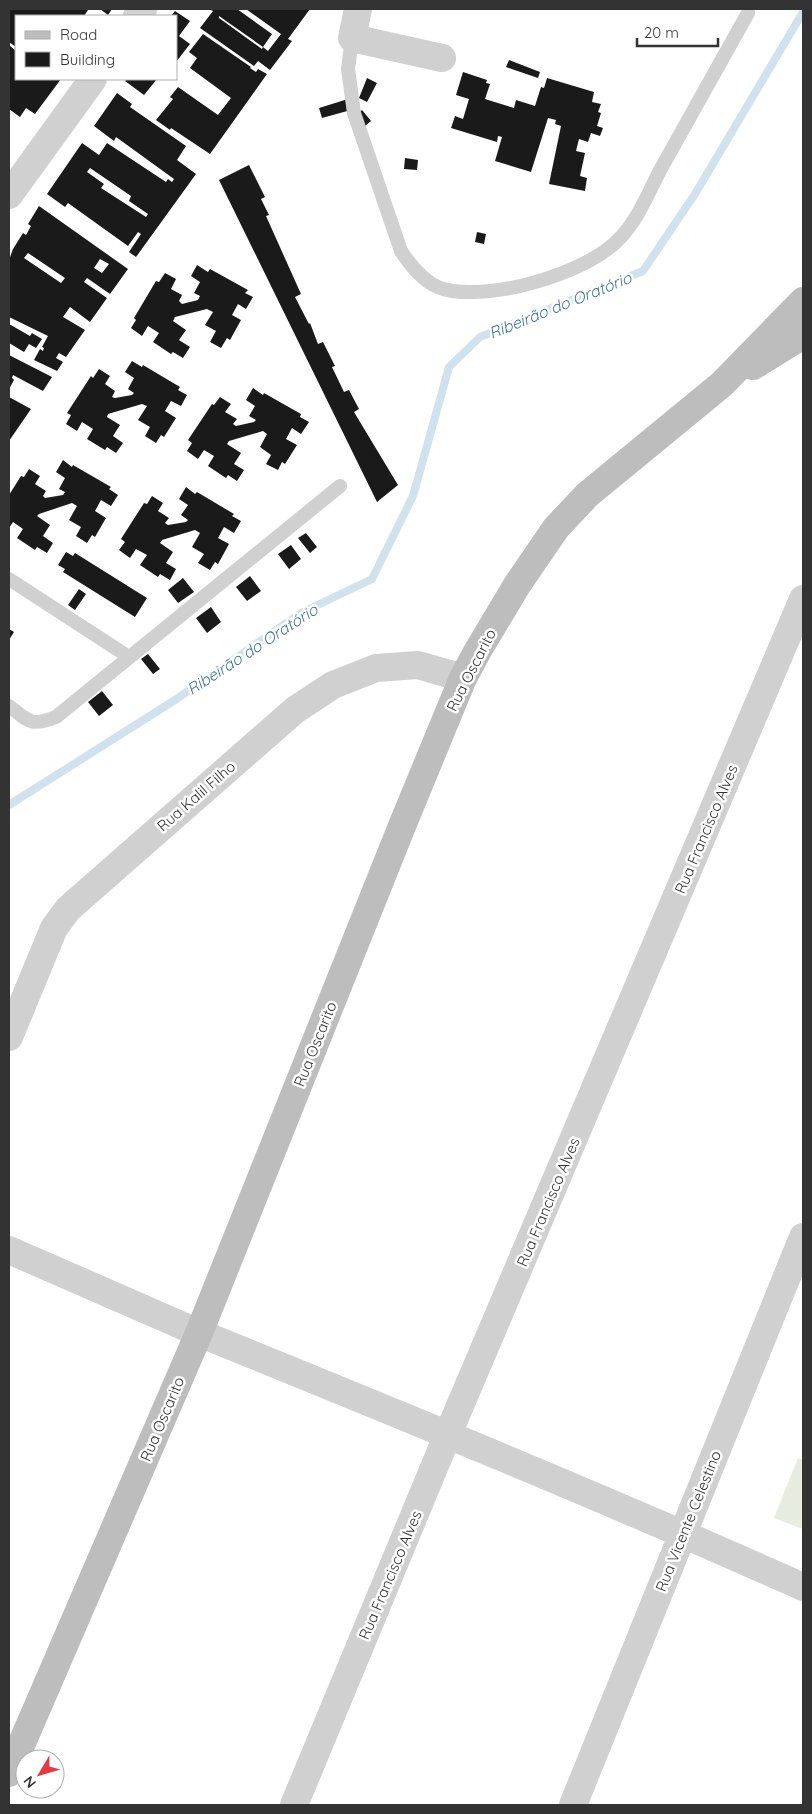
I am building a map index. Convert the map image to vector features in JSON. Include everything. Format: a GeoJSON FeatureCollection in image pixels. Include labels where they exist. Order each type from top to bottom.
{"type":"FeatureCollection","features":[{"type":"Feature","properties":{"kind":"main road","name":"Rua Oscarito"},"geometry":{"type":"LineString","coordinates":[[9,1773],[198,1333],[398,836],[464,678],[477,652],[517,585],[556,528],[587,495],[722,384],[803,301]]}},
{"type":"Feature","properties":{"kind":"main road","name":"Rua Oscarito"},"geometry":{"type":"LineString","coordinates":[[722,384],[803,335]]}},
{"type":"Feature","properties":{"kind":"street"},"geometry":{"type":"LineString","coordinates":[[358,9],[352,38],[442,58]]}},
{"type":"Feature","properties":{"kind":"street"},"geometry":{"type":"LineString","coordinates":[[9,195],[92,80]]}},
{"type":"Feature","properties":{"kind":"street","name":"Rua Francisco Alves"},"geometry":{"type":"LineString","coordinates":[[294,1805],[448,1434],[664,930],[803,599]]}},
{"type":"Feature","properties":{"kind":"street","name":"Rua Kalil Filho"},"geometry":{"type":"LineString","coordinates":[[9,1037],[54,928],[68,909],[295,710],[333,684],[376,668],[418,665],[464,678]]}},
{"type":"Feature","properties":{"kind":"street","name":"Rua Vicente Celestino"},"geometry":{"type":"LineString","coordinates":[[573,1805],[803,1236]]}},
{"type":"Feature","properties":{"kind":"street"},"geometry":{"type":"LineString","coordinates":[[9,1250],[198,1333],[448,1434],[683,1533],[803,1587]]}},
{"type":"Feature","properties":{"kind":"lane"},"geometry":{"type":"LineString","coordinates":[[352,38],[348,69],[354,113],[401,251],[423,279],[437,288],[468,293],[507,289],[582,265],[620,238],[636,219],[662,167],[748,13]]}},
{"type":"Feature","properties":{"kind":"lane"},"geometry":{"type":"LineString","coordinates":[[9,706],[31,723],[43,722],[56,717],[340,486]]}},
{"type":"Feature","properties":{"kind":"lane"},"geometry":{"type":"LineString","coordinates":[[9,578],[129,657]]}},
{"type":"Feature","properties":{"kind":"shaded area"},"geometry":{"type":"Polygon","coordinates":[[[798,1458],[803,1460],[803,1529],[774,1518],[798,1458]]]}},
{"type":"Feature","properties":{"kind":"building"},"geometry":{"type":"Polygon","coordinates":[[[9,9],[88,10],[85,15],[15,15],[15,46],[9,42],[9,9]]]}},
{"type":"Feature","properties":{"kind":"building"},"geometry":{"type":"Polygon","coordinates":[[[100,9],[112,9],[108,15],[100,9]]]}},
{"type":"Feature","properties":{"kind":"building"},"geometry":{"type":"Polygon","coordinates":[[[209,9],[237,9],[272,34],[263,47],[268,51],[281,34],[246,9],[310,9],[288,39],[292,41],[270,70],[258,61],[254,66],[200,28],[213,11],[209,9]],[[219,16],[219,18],[262,49],[263,47],[219,16]]]}},
{"type":"Feature","properties":{"kind":"building"},"geometry":{"type":"Polygon","coordinates":[[[175,11],[190,21],[179,36],[190,44],[178,59],[178,15],[172,15],[175,11]]]}},
{"type":"Feature","properties":{"kind":"building"},"geometry":{"type":"Polygon","coordinates":[[[203,34],[256,72],[258,69],[267,74],[210,154],[156,120],[173,99],[170,97],[178,87],[218,115],[231,98],[190,68],[197,58],[189,52],[203,34]]]}},
{"type":"Feature","properties":{"kind":"building"},"geometry":{"type":"Polygon","coordinates":[[[9,45],[15,50],[15,80],[60,80],[35,114],[26,108],[20,117],[9,109],[9,45]]]}},
{"type":"Feature","properties":{"kind":"building"},"geometry":{"type":"Polygon","coordinates":[[[509,60],[540,72],[538,78],[506,67],[509,60]]]}},
{"type":"Feature","properties":{"kind":"building"},"geometry":{"type":"Polygon","coordinates":[[[463,72],[487,80],[486,83],[490,84],[485,99],[514,108],[516,100],[535,106],[541,87],[544,88],[547,78],[594,92],[592,102],[601,104],[598,112],[601,113],[597,126],[603,128],[600,136],[591,133],[588,142],[579,139],[576,151],[585,153],[580,176],[587,178],[585,191],[549,184],[561,126],[555,124],[556,120],[548,118],[531,172],[495,161],[502,137],[498,136],[497,142],[451,128],[455,116],[463,119],[469,99],[456,95],[463,72]]]}},
{"type":"Feature","properties":{"kind":"building"},"geometry":{"type":"Polygon","coordinates":[[[367,78],[377,83],[367,102],[359,98],[367,78]]]}},
{"type":"Feature","properties":{"kind":"building"},"geometry":{"type":"Polygon","coordinates":[[[126,80],[156,80],[144,95],[126,80]]]}},
{"type":"Feature","properties":{"kind":"building"},"geometry":{"type":"Polygon","coordinates":[[[117,93],[132,104],[130,107],[186,146],[177,160],[196,174],[136,257],[129,252],[141,234],[138,232],[128,246],[68,203],[65,207],[47,194],[82,143],[99,155],[107,143],[166,182],[168,179],[172,182],[174,179],[116,137],[114,141],[94,126],[117,93]],[[90,168],[87,172],[104,184],[101,188],[146,217],[148,214],[129,201],[131,196],[90,168]]]}},
{"type":"Feature","properties":{"kind":"building"},"geometry":{"type":"Polygon","coordinates":[[[348,99],[351,110],[322,118],[319,108],[348,99]]]}},
{"type":"Feature","properties":{"kind":"building"},"geometry":{"type":"Polygon","coordinates":[[[362,110],[371,121],[365,126],[356,115],[362,110]]]}},
{"type":"Feature","properties":{"kind":"building"},"geometry":{"type":"Polygon","coordinates":[[[405,158],[418,160],[417,170],[404,169],[405,158]]]}},
{"type":"Feature","properties":{"kind":"building"},"geometry":{"type":"Polygon","coordinates":[[[249,165],[265,197],[261,199],[269,215],[266,216],[301,294],[295,297],[310,323],[318,344],[323,342],[335,366],[332,367],[344,392],[349,390],[359,409],[354,412],[398,485],[377,502],[219,180],[249,165]]]}},
{"type":"Feature","properties":{"kind":"building"},"geometry":{"type":"Polygon","coordinates":[[[39,206],[128,269],[110,294],[87,278],[84,282],[107,298],[90,322],[70,307],[63,317],[85,330],[66,357],[59,353],[56,358],[63,362],[57,371],[34,360],[40,349],[43,351],[44,348],[42,347],[48,336],[9,317],[9,260],[13,249],[23,233],[26,235],[31,226],[28,224],[39,206]],[[28,253],[24,258],[61,283],[65,278],[28,253]],[[100,259],[94,268],[102,273],[109,264],[100,259]]]}},
{"type":"Feature","properties":{"kind":"building"},"geometry":{"type":"Polygon","coordinates":[[[477,232],[486,234],[484,244],[475,242],[477,232]]]}},
{"type":"Feature","properties":{"kind":"building"},"geometry":{"type":"Polygon","coordinates":[[[197,265],[208,272],[210,269],[248,290],[245,293],[253,297],[246,309],[238,304],[232,315],[241,320],[230,340],[227,338],[221,348],[210,342],[216,331],[205,325],[213,312],[207,309],[175,317],[173,321],[186,330],[179,340],[190,347],[183,358],[173,352],[171,354],[153,342],[159,333],[148,326],[142,336],[131,328],[136,320],[134,318],[156,281],[159,282],[165,273],[176,279],[171,289],[182,295],[179,301],[182,304],[198,300],[200,296],[194,293],[200,282],[191,276],[197,265]]]}},
{"type":"Feature","properties":{"kind":"building"},"geometry":{"type":"Polygon","coordinates":[[[9,324],[30,336],[32,333],[42,339],[36,348],[29,344],[24,352],[9,343],[9,324]]]}},
{"type":"Feature","properties":{"kind":"building"},"geometry":{"type":"Polygon","coordinates":[[[9,355],[52,377],[43,391],[13,375],[12,378],[14,380],[9,389],[9,355]]]}},
{"type":"Feature","properties":{"kind":"building"},"geometry":{"type":"Polygon","coordinates":[[[132,361],[142,367],[143,365],[180,387],[178,390],[187,395],[181,406],[171,401],[165,411],[176,418],[164,437],[161,435],[156,443],[145,436],[150,427],[138,420],[147,406],[142,404],[108,414],[107,417],[120,425],[113,436],[123,443],[116,453],[107,447],[105,450],[87,439],[93,429],[82,422],[77,431],[66,424],[71,415],[67,413],[91,376],[93,378],[99,369],[110,376],[105,384],[115,391],[112,397],[132,395],[134,393],[128,389],[134,378],[125,372],[132,361]]]}},
{"type":"Feature","properties":{"kind":"building"},"geometry":{"type":"Polygon","coordinates":[[[253,388],[301,414],[300,417],[309,422],[301,434],[292,428],[286,439],[297,445],[285,464],[282,462],[278,470],[266,464],[271,455],[260,447],[267,434],[263,431],[229,441],[227,444],[241,453],[234,464],[244,470],[237,481],[228,475],[226,478],[208,466],[214,456],[204,450],[198,459],[187,451],[192,443],[188,440],[212,404],[214,405],[220,397],[231,404],[225,412],[237,419],[233,424],[236,426],[254,422],[256,420],[249,416],[255,406],[246,400],[253,388]]]}},
{"type":"Feature","properties":{"kind":"building"},"geometry":{"type":"Polygon","coordinates":[[[9,397],[31,409],[9,441],[9,397]]]}},
{"type":"Feature","properties":{"kind":"building"},"geometry":{"type":"Polygon","coordinates":[[[63,460],[72,467],[73,465],[111,487],[109,489],[118,495],[111,506],[101,500],[95,511],[106,518],[95,537],[92,535],[87,543],[76,536],[81,527],[69,520],[77,506],[72,503],[39,514],[37,516],[50,525],[43,536],[53,543],[47,553],[37,547],[35,550],[17,538],[23,529],[13,522],[9,528],[9,495],[21,476],[24,477],[29,469],[40,476],[35,484],[46,491],[43,496],[45,498],[63,495],[65,492],[59,489],[65,478],[56,472],[63,460]]]}},
{"type":"Feature","properties":{"kind":"building"},"geometry":{"type":"Polygon","coordinates":[[[186,487],[195,494],[197,492],[234,514],[232,516],[241,521],[234,533],[224,527],[218,538],[229,544],[218,564],[215,562],[210,570],[198,563],[204,554],[192,547],[200,533],[195,530],[162,540],[160,543],[173,552],[166,563],[176,569],[170,580],[160,574],[158,577],[140,565],[147,555],[136,549],[130,558],[119,550],[125,542],[121,539],[144,503],[147,504],[152,496],[163,503],[158,511],[169,518],[165,523],[168,525],[186,522],[188,520],[181,515],[188,505],[179,499],[186,487]]]}},
{"type":"Feature","properties":{"kind":"building"},"geometry":{"type":"Polygon","coordinates":[[[306,533],[317,547],[310,553],[298,538],[306,533]]]}},
{"type":"Feature","properties":{"kind":"building"},"geometry":{"type":"Polygon","coordinates":[[[291,545],[301,559],[289,569],[278,554],[291,545]]]}},
{"type":"Feature","properties":{"kind":"building"},"geometry":{"type":"Polygon","coordinates":[[[66,552],[73,556],[75,553],[147,598],[135,617],[63,572],[65,569],[58,565],[66,552]]]}},
{"type":"Feature","properties":{"kind":"building"},"geometry":{"type":"Polygon","coordinates":[[[250,576],[261,591],[247,601],[236,587],[250,576]]]}},
{"type":"Feature","properties":{"kind":"building"},"geometry":{"type":"Polygon","coordinates":[[[183,578],[194,592],[178,603],[168,590],[183,578]]]}},
{"type":"Feature","properties":{"kind":"building"},"geometry":{"type":"Polygon","coordinates":[[[79,589],[86,594],[75,610],[68,605],[79,589]]]}},
{"type":"Feature","properties":{"kind":"building"},"geometry":{"type":"Polygon","coordinates":[[[211,607],[221,622],[207,633],[196,618],[211,607]]]}},
{"type":"Feature","properties":{"kind":"building"},"geometry":{"type":"Polygon","coordinates":[[[9,629],[14,632],[9,640],[9,629]]]}},
{"type":"Feature","properties":{"kind":"building"},"geometry":{"type":"Polygon","coordinates":[[[148,654],[160,669],[153,674],[141,659],[148,654]]]}},
{"type":"Feature","properties":{"kind":"building"},"geometry":{"type":"Polygon","coordinates":[[[102,691],[113,705],[99,716],[88,702],[102,691]]]}},
{"type":"Feature","properties":{"kind":"waterway","name":"Ribeirão do Oratório"},"geometry":{"type":"LineString","coordinates":[[9,805],[175,700],[301,613],[372,579],[413,496],[449,367],[480,337],[643,271],[695,194],[803,12]]}}]}
